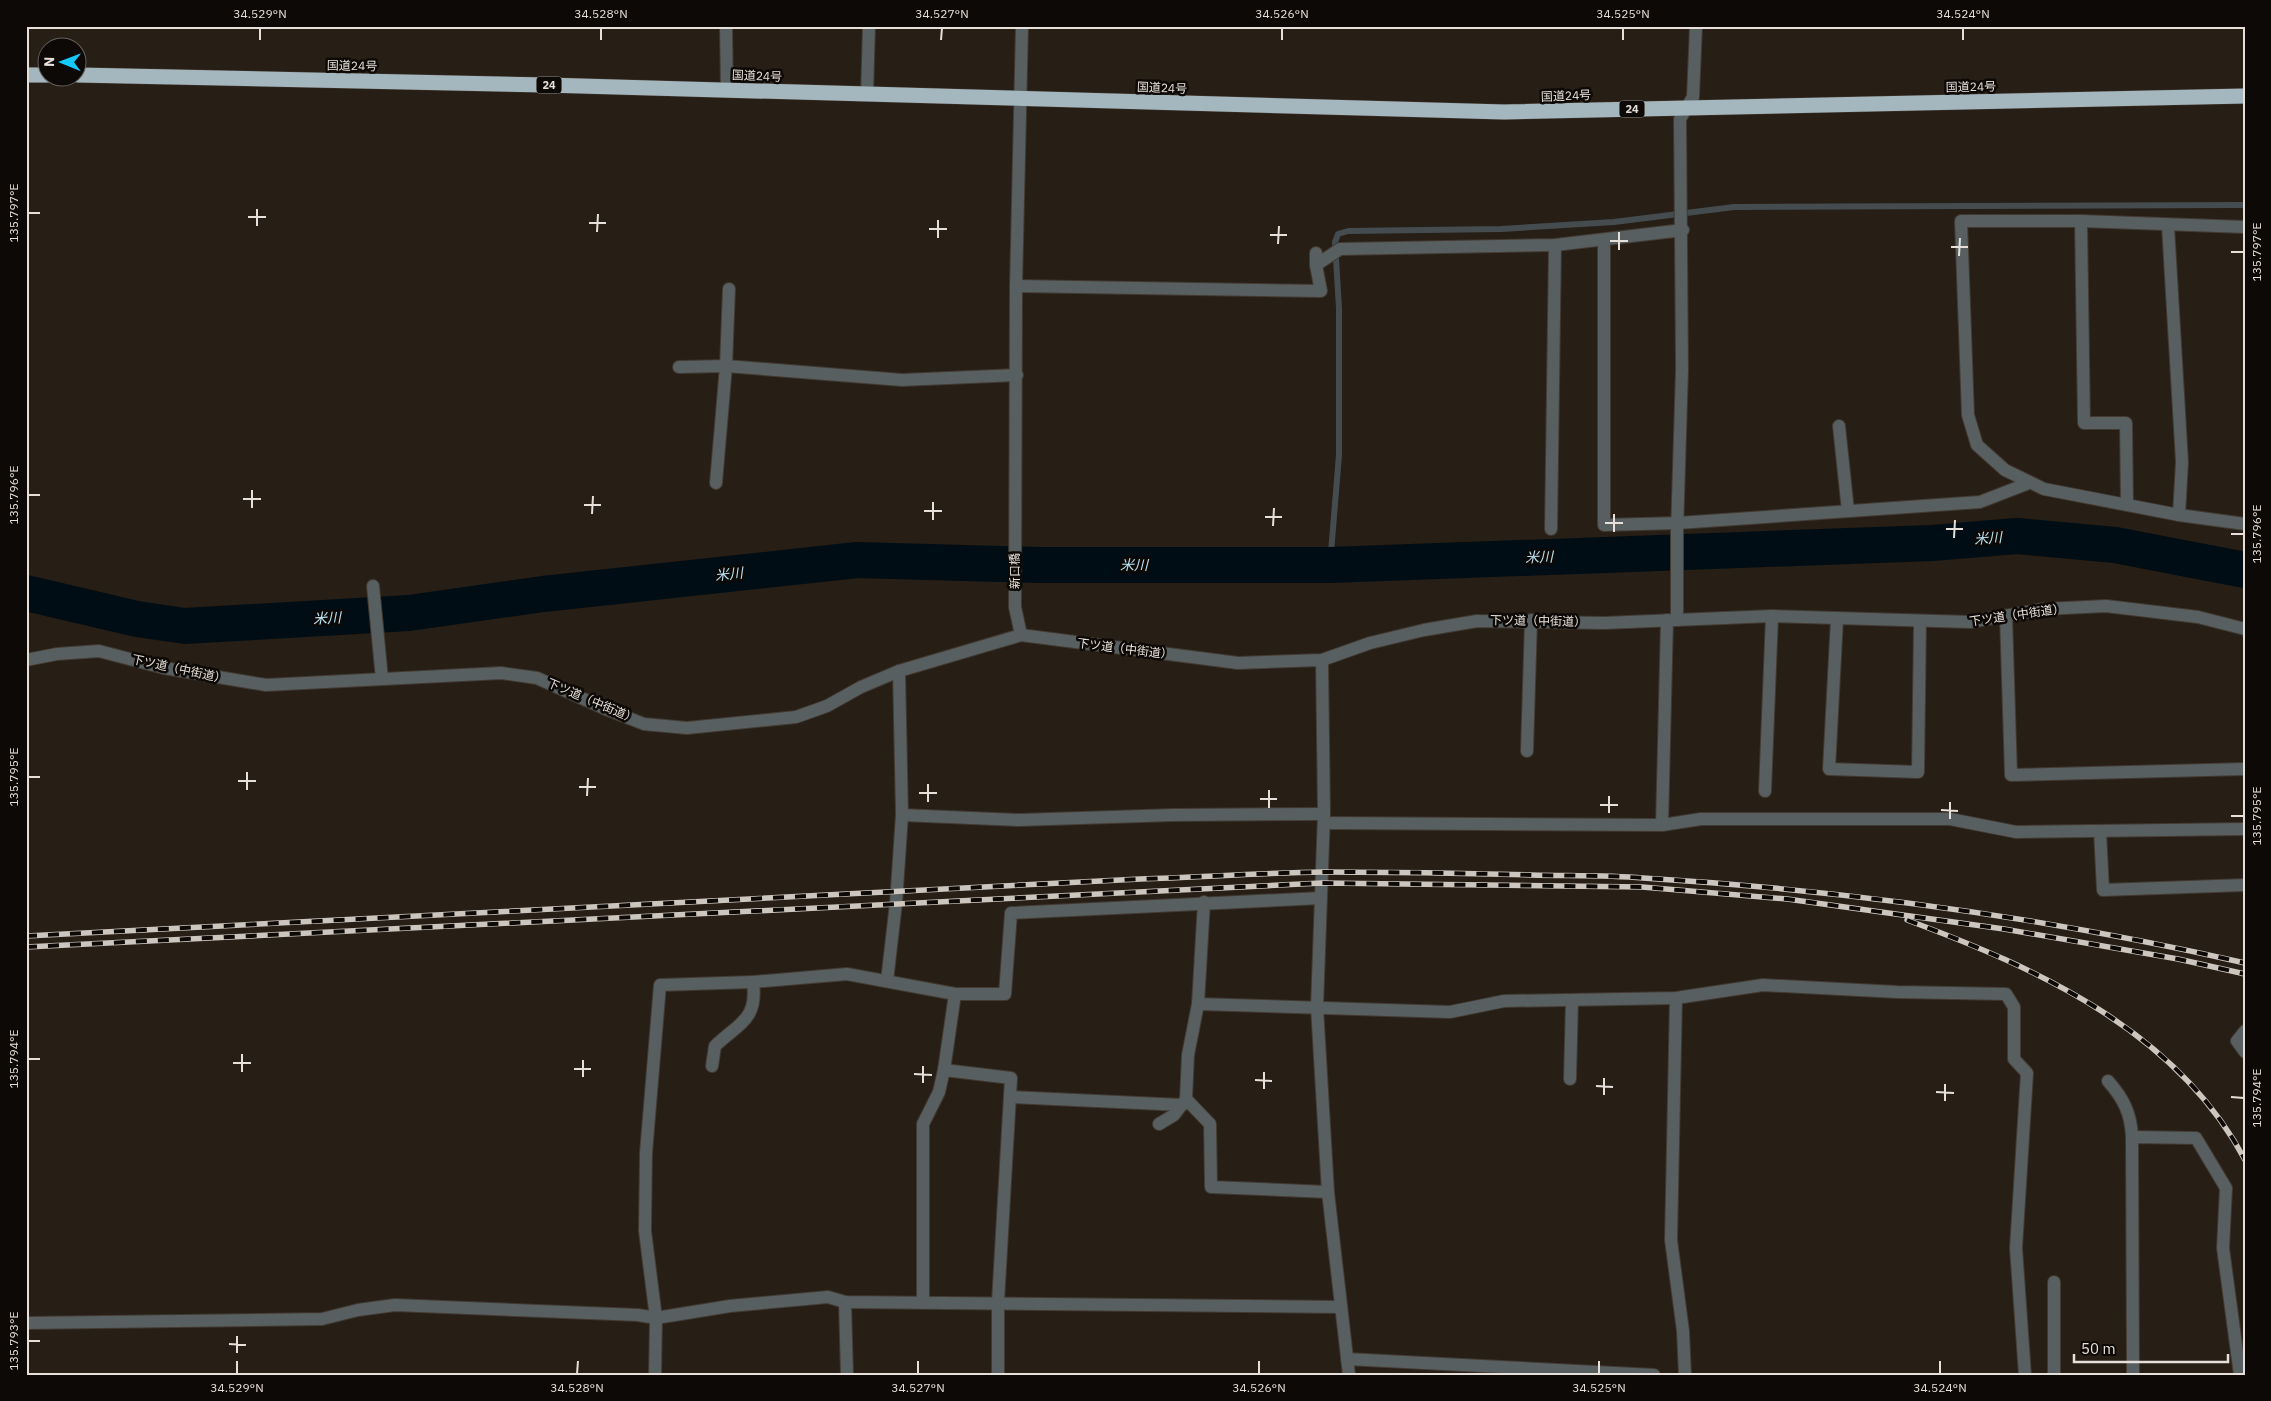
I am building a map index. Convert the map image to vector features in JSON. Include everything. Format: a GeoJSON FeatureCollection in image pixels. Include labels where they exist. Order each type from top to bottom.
{"type":"FeatureCollection","features":[{"type":"Feature","properties":{"kind":"highway","name":"国道24号"},"geometry":{"type":"LineString","coordinates":[[88,75],[727,90],[1504,112],[2245,96]]}},
{"type":"Feature","properties":{"kind":"street"},"geometry":{"type":"LineString","coordinates":[[726,26],[727,90]]}},
{"type":"Feature","properties":{"kind":"street"},"geometry":{"type":"LineString","coordinates":[[868,94],[869,26]]}},
{"type":"Feature","properties":{"kind":"street","name":"新口橋"},"geometry":{"type":"LineString","coordinates":[[1021,635],[1015,607],[1015,536],[1016,286],[1022,26]]}},
{"type":"Feature","properties":{"kind":"street"},"geometry":{"type":"LineString","coordinates":[[1662,825],[1672,620],[1678,573],[1682,369],[1680,119],[1693,97],[1696,26]]}},
{"type":"Feature","properties":{"kind":"street"},"geometry":{"type":"LineString","coordinates":[[2245,227],[2168,226],[2081,221],[1961,221],[1968,415],[1977,446],[2005,470],[2044,489],[2179,515],[2245,524]]}},
{"type":"Feature","properties":{"kind":"street"},"geometry":{"type":"LineString","coordinates":[[2081,221],[2084,422],[2126,423],[2127,504]]}},
{"type":"Feature","properties":{"kind":"street"},"geometry":{"type":"LineString","coordinates":[[1016,286],[1321,291],[1316,259],[1340,249],[1555,245],[1604,240],[1682,225]]}},
{"type":"Feature","properties":{"kind":"street"},"geometry":{"type":"LineString","coordinates":[[2168,226],[2182,462],[2179,515]]}},
{"type":"Feature","properties":{"kind":"street"},"geometry":{"type":"LineString","coordinates":[[1604,240],[1604,525],[1678,528],[1848,511],[1980,502],[2029,483]]}},
{"type":"Feature","properties":{"kind":"street"},"geometry":{"type":"LineString","coordinates":[[1551,529],[1555,245]]}},
{"type":"Feature","properties":{"kind":"street"},"geometry":{"type":"LineString","coordinates":[[716,483],[726,366],[729,289]]}},
{"type":"Feature","properties":{"kind":"street"},"geometry":{"type":"LineString","coordinates":[[679,367],[726,366],[902,380],[1016,375]]}},
{"type":"Feature","properties":{"kind":"street"},"geometry":{"type":"LineString","coordinates":[[1839,426],[1848,511]]}},
{"type":"Feature","properties":{"kind":"street"},"geometry":{"type":"LineString","coordinates":[[373,586],[382,673]]}},
{"type":"Feature","properties":{"kind":"street","name":"下ツ道（中街道）"},"geometry":{"type":"LineString","coordinates":[[26,660],[57,654],[99,651],[164,668],[266,685],[382,673],[501,673],[537,678],[644,724],[687,728],[796,717],[827,706],[861,687],[899,671],[1021,635],[1238,663],[1322,660],[1370,643],[1477,620],[1604,623],[1772,616],[1920,622],[1970,622],[2044,609],[2106,606],[2198,617],[2245,629]]}},
{"type":"Feature","properties":{"kind":"street"},"geometry":{"type":"LineString","coordinates":[[1765,791],[1772,616]]}},
{"type":"Feature","properties":{"kind":"street"},"geometry":{"type":"LineString","coordinates":[[2006,616],[2011,775],[2245,769]]}},
{"type":"Feature","properties":{"kind":"street"},"geometry":{"type":"LineString","coordinates":[[1837,619],[1829,769],[1918,772],[1920,622]]}},
{"type":"Feature","properties":{"kind":"street"},"geometry":{"type":"LineString","coordinates":[[1527,751],[1531,620]]}},
{"type":"Feature","properties":{"kind":"street"},"geometry":{"type":"LineString","coordinates":[[1322,660],[1324,818],[1317,1006],[1328,1192],[1349,1375]]}},
{"type":"Feature","properties":{"kind":"street"},"geometry":{"type":"LineString","coordinates":[[887,981],[896,903],[902,816],[899,671]]}},
{"type":"Feature","properties":{"kind":"street"},"geometry":{"type":"LineString","coordinates":[[902,816],[1019,820],[1173,814],[1662,825],[1701,819],[1950,819],[2016,832],[2245,829]]}},
{"type":"Feature","properties":{"kind":"street"},"geometry":{"type":"LineString","coordinates":[[2100,831],[2103,890],[2245,885]]}},
{"type":"Feature","properties":{"kind":"street"},"geometry":{"type":"LineString","coordinates":[[655,1375],[656,1318],[645,1231],[646,1153],[660,985],[753,982],[847,974],[955,994],[1005,994],[1010,913],[1204,902],[1321,898]]}},
{"type":"Feature","properties":{"kind":"street"},"geometry":{"type":"LineString","coordinates":[[1159,1124],[1174,1114],[1184,1102],[1188,1055],[1198,1004],[1204,902]]}},
{"type":"Feature","properties":{"kind":"street"},"geometry":{"type":"LineString","coordinates":[[712,1066],[715,1046],[750,1016],[755,1000],[753,982]]}},
{"type":"Feature","properties":{"kind":"street"},"geometry":{"type":"LineString","coordinates":[[1198,1004],[1317,1006],[1450,1012],[1504,1001],[1676,998],[1763,985],[1897,992],[2006,994],[2014,1007],[2014,1059],[2027,1073],[2016,1248],[2025,1375]]}},
{"type":"Feature","properties":{"kind":"street"},"geometry":{"type":"LineString","coordinates":[[923,1302],[923,1124],[939,1092],[955,994]]}},
{"type":"Feature","properties":{"kind":"street"},"geometry":{"type":"LineString","coordinates":[[1676,998],[1671,1240],[1684,1331],[1685,1375]]}},
{"type":"Feature","properties":{"kind":"street"},"geometry":{"type":"LineString","coordinates":[[1570,1079],[1572,1000]]}},
{"type":"Feature","properties":{"kind":"street"},"geometry":{"type":"LineString","coordinates":[[2245,1031],[2237,1042],[2245,1052]]}},
{"type":"Feature","properties":{"kind":"street"},"geometry":{"type":"LineString","coordinates":[[944,1070],[1011,1078],[998,1302],[998,1375]]}},
{"type":"Feature","properties":{"kind":"street"},"geometry":{"type":"LineString","coordinates":[[2108,1081],[2122,1097],[2131,1119],[2132,1375]]}},
{"type":"Feature","properties":{"kind":"street"},"geometry":{"type":"LineString","coordinates":[[1011,1097],[1184,1102],[1210,1124],[1211,1187],[1328,1192]]}},
{"type":"Feature","properties":{"kind":"street"},"geometry":{"type":"LineString","coordinates":[[2132,1138],[2196,1138],[2226,1188],[2224,1248],[2240,1375]]}},
{"type":"Feature","properties":{"kind":"street"},"geometry":{"type":"LineString","coordinates":[[2054,1282],[2054,1375]]}},
{"type":"Feature","properties":{"kind":"street"},"geometry":{"type":"LineString","coordinates":[[26,1323],[322,1319],[358,1310],[395,1305],[629,1314],[656,1318],[730,1306],[828,1296],[845,1302],[998,1302],[1340,1307]]}},
{"type":"Feature","properties":{"kind":"street"},"geometry":{"type":"LineString","coordinates":[[845,1302],[847,1375]]}},
{"type":"Feature","properties":{"kind":"street"},"geometry":{"type":"LineString","coordinates":[[1348,1359],[1654,1375]]}},
{"type":"Feature","properties":{"kind":"waterway"},"geometry":{"type":"LineString","coordinates":[[1330,565],[1339,455],[1339,308],[1335,242],[1338,234],[1348,231],[1501,229],[1614,222],[1734,207],[2245,205]]}},
{"type":"Feature","properties":{"kind":"waterway","name":"米川"},"geometry":{"type":"LineString","coordinates":[[26,593],[137,619],[185,626],[409,613],[543,594],[857,560],[1039,565],[1330,565],[1932,543],[2017,536],[2115,545],[2245,570]]}},
{"type":"Feature","properties":{"kind":"railway"},"geometry":{"type":"LineString","coordinates":[[26,936],[1140,879],[1324,872],[1402,872],[1615,876],[1718,883],[1870,898],[2021,919],[2096,932],[2245,963]]}},
{"type":"Feature","properties":{"kind":"railway"},"geometry":{"type":"LineString","coordinates":[[26,947],[1322,883],[1642,887],[1787,899],[2004,929],[2178,959],[2245,974]]}},
{"type":"Feature","properties":{"kind":"railway"},"geometry":{"type":"LineString","coordinates":[[1907,920],[2005,960],[2053,983],[2099,1010],[2142,1040],[2182,1075],[2216,1115],[2245,1160]]}}]}
